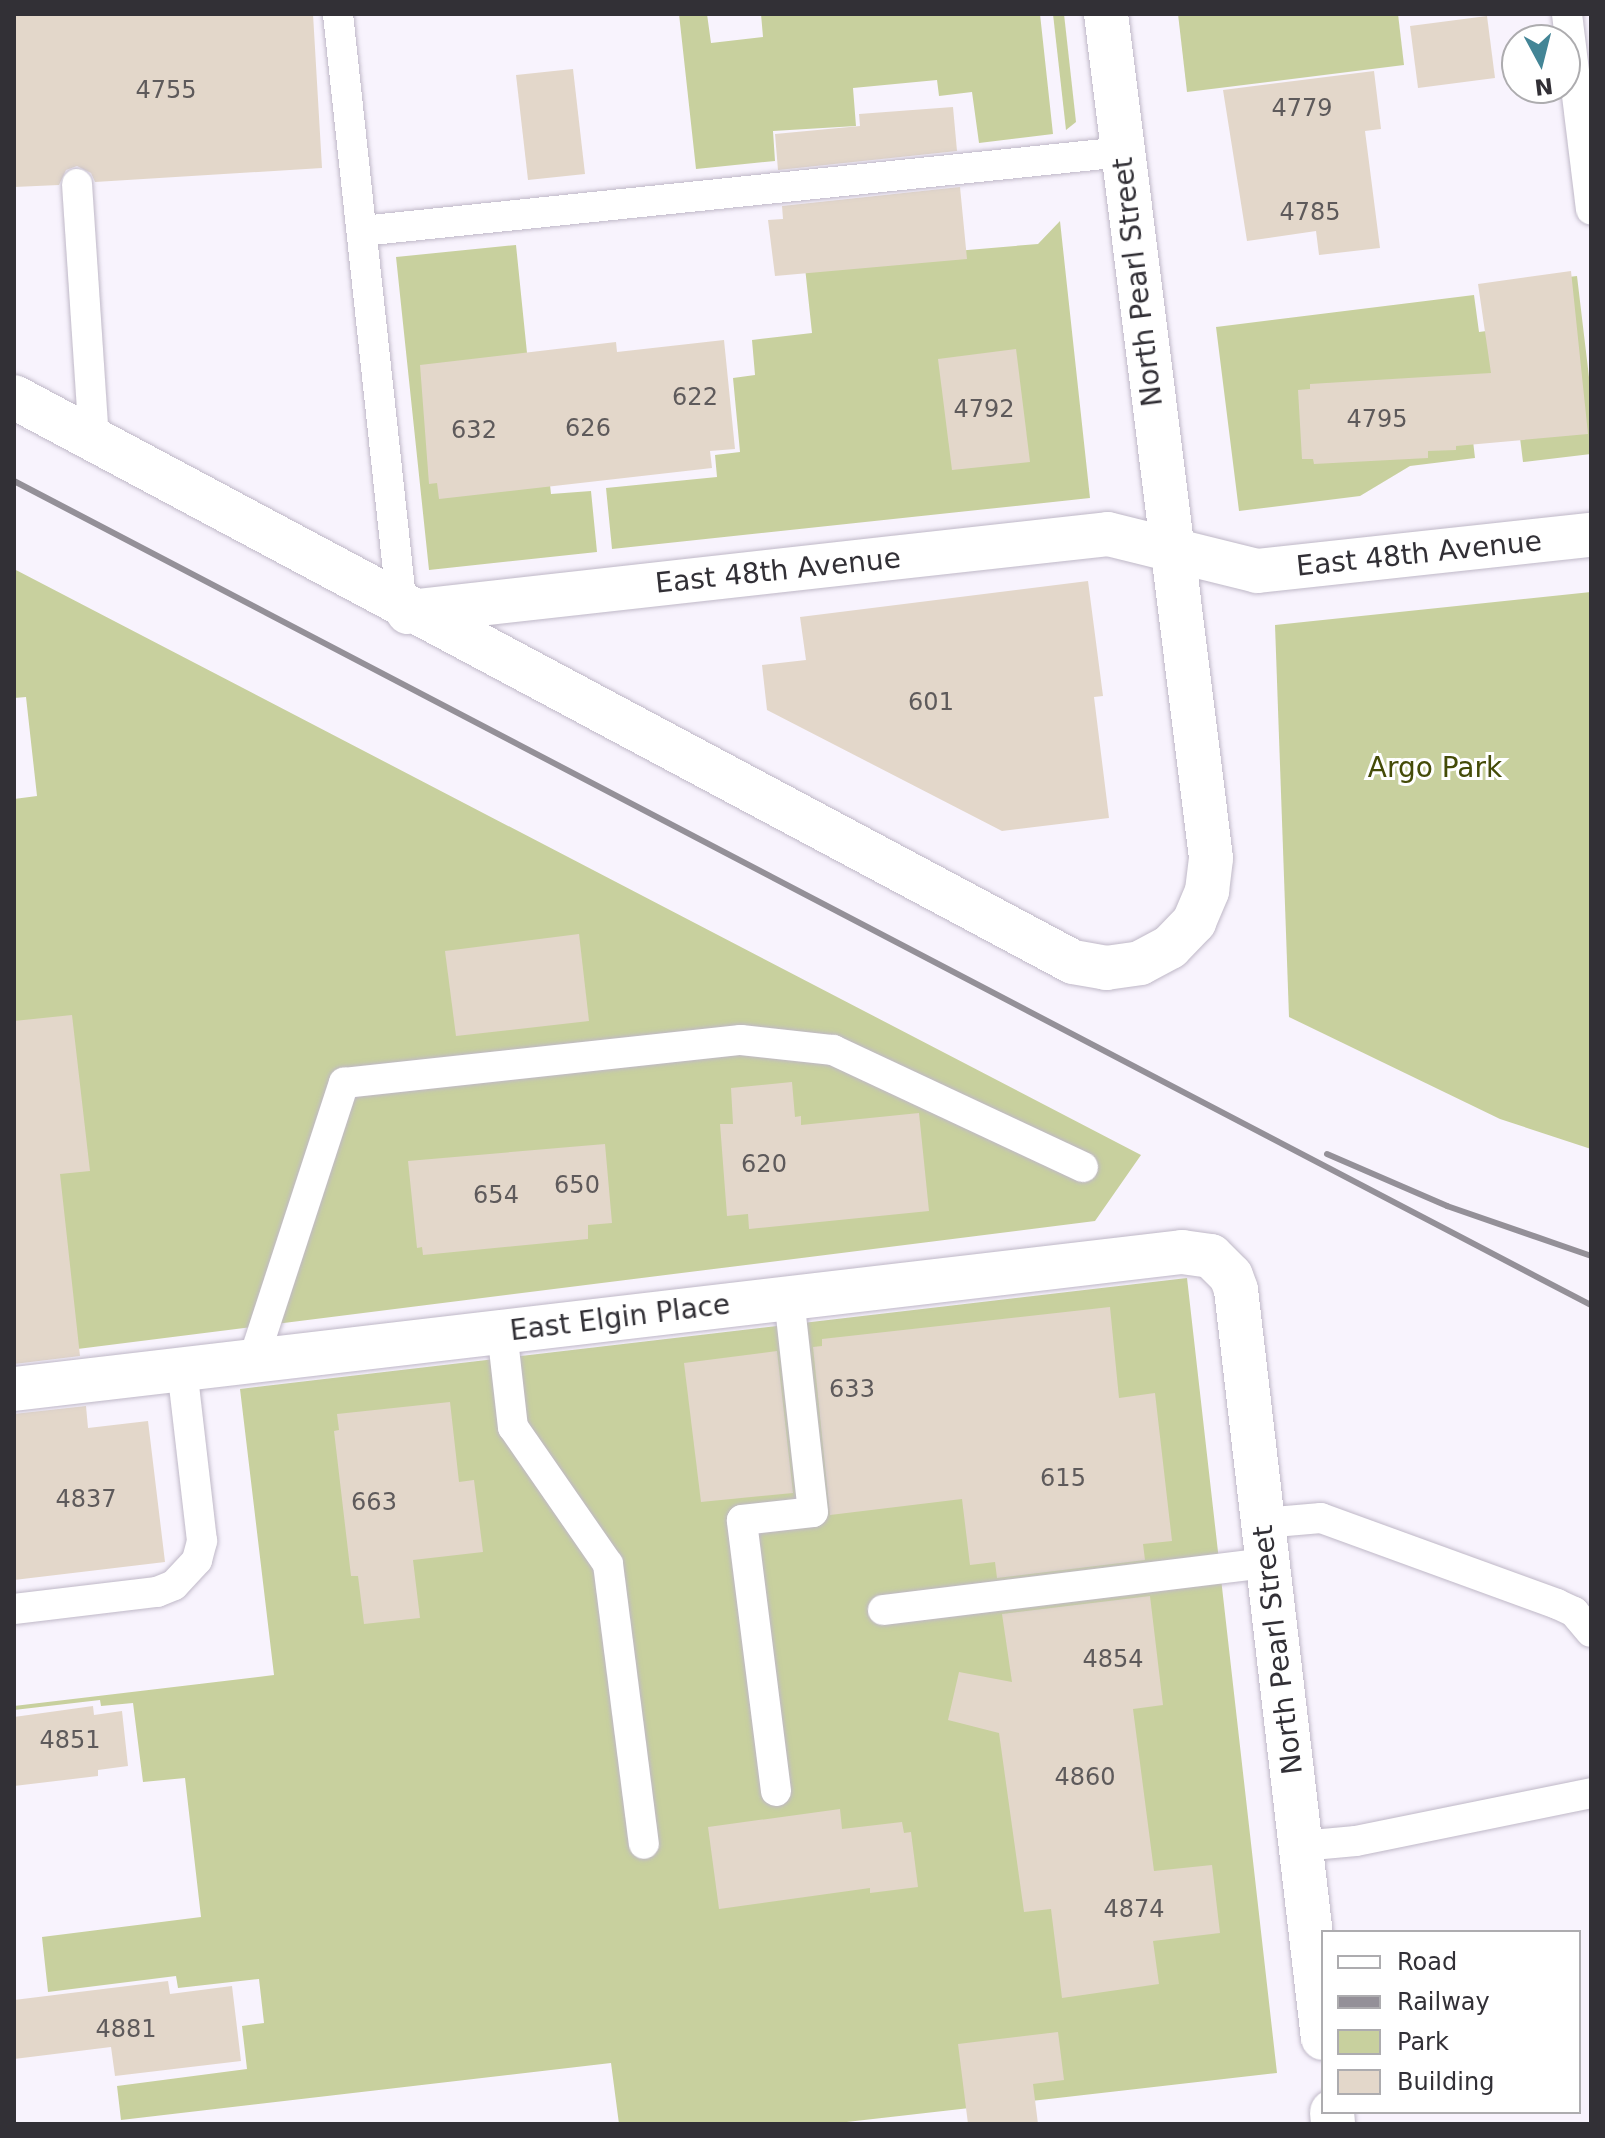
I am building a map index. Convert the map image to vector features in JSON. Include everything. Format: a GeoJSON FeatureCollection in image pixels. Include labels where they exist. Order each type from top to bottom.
{"type":"FeatureCollection","features":[{"type":"Feature","properties":{"kind":"street","name":"North Pearl Street"},"geometry":{"type":"LineString","coordinates":[[405,610],[1073,962],[1106,968],[1140,963],[1170,947],[1194,922],[1207,891],[1211,858],[1170,550],[1106,14]]}},
{"type":"Feature","properties":{"kind":"street"},"geometry":{"type":"LineString","coordinates":[[14,397],[405,610]]}},
{"type":"Feature","properties":{"kind":"street","name":"East 48th Avenue"},"geometry":{"type":"LineString","coordinates":[[405,610],[1108,534],[1257,571],[1591,535]]}},
{"type":"Feature","properties":{"kind":"street","name":"East Elgin Place"},"geometry":{"type":"LineString","coordinates":[[14,1389],[1182,1252],[1196,1252],[1223,1264]]}},
{"type":"Feature","properties":{"kind":"street","name":"North Pearl Street"},"geometry":{"type":"LineString","coordinates":[[1223,1264],[1236,1290],[1321,2021]]}},
{"type":"Feature","properties":{"kind":"lane"},"geometry":{"type":"LineString","coordinates":[[338,14],[405,610]]}},
{"type":"Feature","properties":{"kind":"lane"},"geometry":{"type":"LineString","coordinates":[[1567,14],[1591,210]]}},
{"type":"Feature","properties":{"kind":"lane"},"geometry":{"type":"LineString","coordinates":[[362,231],[1123,152]]}},
{"type":"Feature","properties":{"kind":"lane"},"geometry":{"type":"LineString","coordinates":[[77,184],[94,441]]}},
{"type":"Feature","properties":{"kind":"lane"},"geometry":{"type":"LineString","coordinates":[[253,1361],[344,1083],[741,1040],[833,1050],[1083,1167]]}},
{"type":"Feature","properties":{"kind":"lane"},"geometry":{"type":"LineString","coordinates":[[776,1791],[742,1520],[813,1512],[789,1298]]}},
{"type":"Feature","properties":{"kind":"lane"},"geometry":{"type":"LineString","coordinates":[[502,1331],[513,1427],[608,1564],[644,1844]]}},
{"type":"Feature","properties":{"kind":"lane"},"geometry":{"type":"LineString","coordinates":[[14,1609],[157,1592],[174,1585],[192,1567],[202,1541],[182,1369]]}},
{"type":"Feature","properties":{"kind":"lane"},"geometry":{"type":"LineString","coordinates":[[883,1610],[1266,1543],[1321,1518],[1557,1604],[1574,1612],[1591,1632]]}},
{"type":"Feature","properties":{"kind":"lane"},"geometry":{"type":"LineString","coordinates":[[1301,1846],[1356,1841],[1591,1793]]}},
{"type":"Feature","properties":{"kind":"green space"},"geometry":{"type":"Polygon","coordinates":[[[679,14],[707,14],[711,43],[763,37],[761,14],[1040,14],[1053,134],[979,143],[972,92],[939,96],[937,80],[853,88],[856,126],[773,131],[775,161],[696,169],[679,14]]]}},
{"type":"Feature","properties":{"kind":"green space"},"geometry":{"type":"Polygon","coordinates":[[[1053,14],[1064,14],[1076,122],[1066,130],[1053,14]]]}},
{"type":"Feature","properties":{"kind":"green space"},"geometry":{"type":"Polygon","coordinates":[[[1178,14],[1398,14],[1404,65],[1187,92],[1178,14]]]}},
{"type":"Feature","properties":{"kind":"green space"},"geometry":{"type":"Polygon","coordinates":[[[799,211],[944,252],[1038,244],[1060,221],[1090,498],[612,549],[606,488],[717,477],[715,455],[740,452],[733,378],[755,375],[752,340],[812,333],[799,211]]]}},
{"type":"Feature","properties":{"kind":"green space"},"geometry":{"type":"Polygon","coordinates":[[[516,245],[532,402],[541,402],[551,494],[591,491],[597,552],[429,570],[396,257],[516,245]]]}},
{"type":"Feature","properties":{"kind":"green space"},"geometry":{"type":"Polygon","coordinates":[[[1577,276],[1591,394],[1591,454],[1523,462],[1512,374],[1466,380],[1475,458],[1410,466],[1360,496],[1239,511],[1216,327],[1474,295],[1479,332],[1547,323],[1542,280],[1577,276]]]}},
{"type":"Feature","properties":{"kind":"green space"},"geometry":{"type":"Polygon","coordinates":[[[14,569],[1141,1155],[1095,1221],[14,1357],[14,799],[37,796],[26,697],[14,698],[14,569]]]}},
{"type":"Feature","properties":{"kind":"green space","name":"Argo Park"},"geometry":{"type":"Polygon","coordinates":[[[1591,592],[1591,1149],[1500,1119],[1289,1017],[1275,625],[1591,592]]]}},
{"type":"Feature","properties":{"kind":"green space"},"geometry":{"type":"Polygon","coordinates":[[[1187,1278],[1277,2073],[829,2124],[619,2124],[611,2063],[121,2120],[117,2086],[247,2069],[242,2026],[264,2023],[259,1979],[178,1988],[176,1976],[48,1992],[42,1937],[201,1917],[185,1778],[143,1782],[133,1703],[101,1706],[100,1700],[14,1710],[14,1706],[274,1675],[240,1389],[1187,1278]]]}},
{"type":"Feature","properties":{"kind":"building"},"geometry":{"type":"Polygon","coordinates":[[[14,14],[313,14],[322,168],[95,182],[91,173],[77,166],[66,170],[59,185],[14,187],[14,14]]]}},
{"type":"Feature","properties":{"kind":"building"},"geometry":{"type":"Polygon","coordinates":[[[1487,16],[1495,78],[1418,88],[1410,26],[1487,16]]]}},
{"type":"Feature","properties":{"kind":"building"},"geometry":{"type":"Polygon","coordinates":[[[573,69],[585,174],[528,180],[516,75],[573,69]]]}},
{"type":"Feature","properties":{"kind":"building"},"geometry":{"type":"Polygon","coordinates":[[[1374,71],[1381,129],[1365,131],[1380,248],[1319,255],[1316,231],[1247,241],[1223,90],[1374,71]]]}},
{"type":"Feature","properties":{"kind":"building"},"geometry":{"type":"Polygon","coordinates":[[[953,107],[957,151],[778,170],[775,134],[860,126],[859,114],[953,107]]]}},
{"type":"Feature","properties":{"kind":"building"},"geometry":{"type":"Polygon","coordinates":[[[960,187],[967,259],[775,276],[768,220],[783,219],[782,206],[960,187]]]}},
{"type":"Feature","properties":{"kind":"building"},"geometry":{"type":"Polygon","coordinates":[[[1571,271],[1588,434],[1456,446],[1456,450],[1428,451],[1428,458],[1314,464],[1313,459],[1302,459],[1298,390],[1310,389],[1310,384],[1491,373],[1478,284],[1571,271]]]}},
{"type":"Feature","properties":{"kind":"building"},"geometry":{"type":"Polygon","coordinates":[[[724,340],[735,449],[710,451],[712,468],[439,499],[437,483],[429,484],[420,365],[616,342],[617,352],[724,340]]]}},
{"type":"Feature","properties":{"kind":"building"},"geometry":{"type":"Polygon","coordinates":[[[1016,349],[1030,462],[952,470],[938,359],[1016,349]]]}},
{"type":"Feature","properties":{"kind":"building"},"geometry":{"type":"Polygon","coordinates":[[[1088,581],[1103,696],[1094,697],[1109,818],[1002,831],[767,710],[762,665],[806,660],[800,617],[1088,581]]]}},
{"type":"Feature","properties":{"kind":"building"},"geometry":{"type":"Polygon","coordinates":[[[579,934],[589,1021],[456,1036],[445,951],[579,934]]]}},
{"type":"Feature","properties":{"kind":"building"},"geometry":{"type":"Polygon","coordinates":[[[72,1015],[90,1171],[60,1174],[80,1356],[14,1364],[14,1021],[72,1015]]]}},
{"type":"Feature","properties":{"kind":"building"},"geometry":{"type":"Polygon","coordinates":[[[792,1082],[795,1117],[801,1116],[801,1125],[919,1113],[929,1211],[749,1229],[748,1214],[727,1216],[720,1124],[733,1124],[731,1088],[792,1082]]]}},
{"type":"Feature","properties":{"kind":"building"},"geometry":{"type":"Polygon","coordinates":[[[605,1144],[612,1223],[588,1225],[588,1239],[423,1255],[422,1247],[417,1248],[408,1161],[605,1144]]]}},
{"type":"Feature","properties":{"kind":"building"},"geometry":{"type":"Polygon","coordinates":[[[1110,1307],[1119,1398],[1155,1393],[1172,1541],[1143,1544],[1145,1560],[997,1578],[995,1562],[970,1565],[962,1499],[830,1515],[813,1347],[822,1346],[822,1339],[1110,1307]]]}},
{"type":"Feature","properties":{"kind":"building"},"geometry":{"type":"Polygon","coordinates":[[[777,1351],[793,1493],[701,1502],[684,1363],[777,1351]]]}},
{"type":"Feature","properties":{"kind":"building"},"geometry":{"type":"Polygon","coordinates":[[[450,1402],[459,1482],[474,1480],[483,1552],[413,1560],[420,1618],[364,1624],[358,1576],[351,1576],[334,1431],[339,1430],[337,1414],[450,1402]]]}},
{"type":"Feature","properties":{"kind":"building"},"geometry":{"type":"Polygon","coordinates":[[[86,1406],[88,1428],[148,1421],[165,1562],[14,1580],[14,1414],[86,1406]]]}},
{"type":"Feature","properties":{"kind":"building"},"geometry":{"type":"Polygon","coordinates":[[[1150,1596],[1163,1705],[1133,1709],[1154,1871],[1212,1865],[1220,1933],[1153,1941],[1159,1984],[1062,1998],[1051,1909],[1024,1912],[999,1733],[948,1720],[959,1672],[1012,1682],[1002,1614],[1150,1596]]]}},
{"type":"Feature","properties":{"kind":"building"},"geometry":{"type":"Polygon","coordinates":[[[93,1706],[94,1715],[122,1711],[128,1766],[98,1770],[98,1776],[14,1786],[14,1717],[93,1706]]]}},
{"type":"Feature","properties":{"kind":"building"},"geometry":{"type":"Polygon","coordinates":[[[840,1809],[842,1829],[902,1822],[904,1833],[911,1832],[918,1887],[870,1893],[870,1888],[719,1909],[708,1827],[840,1809]]]}},
{"type":"Feature","properties":{"kind":"building"},"geometry":{"type":"Polygon","coordinates":[[[168,1981],[170,1994],[232,1986],[241,2061],[115,2076],[111,2047],[14,2059],[14,2000],[168,1981]]]}},
{"type":"Feature","properties":{"kind":"building"},"geometry":{"type":"Polygon","coordinates":[[[1058,2032],[1064,2080],[1033,2084],[1038,2124],[968,2124],[958,2044],[1058,2032]]]}},
{"type":"Feature","properties":{"kind":"railway"},"geometry":{"type":"LineString","coordinates":[[14,481],[1591,1305]]}},
{"type":"Feature","properties":{"kind":"railway"},"geometry":{"type":"LineString","coordinates":[[1327,1154],[1447,1206],[1591,1256]]}}]}
